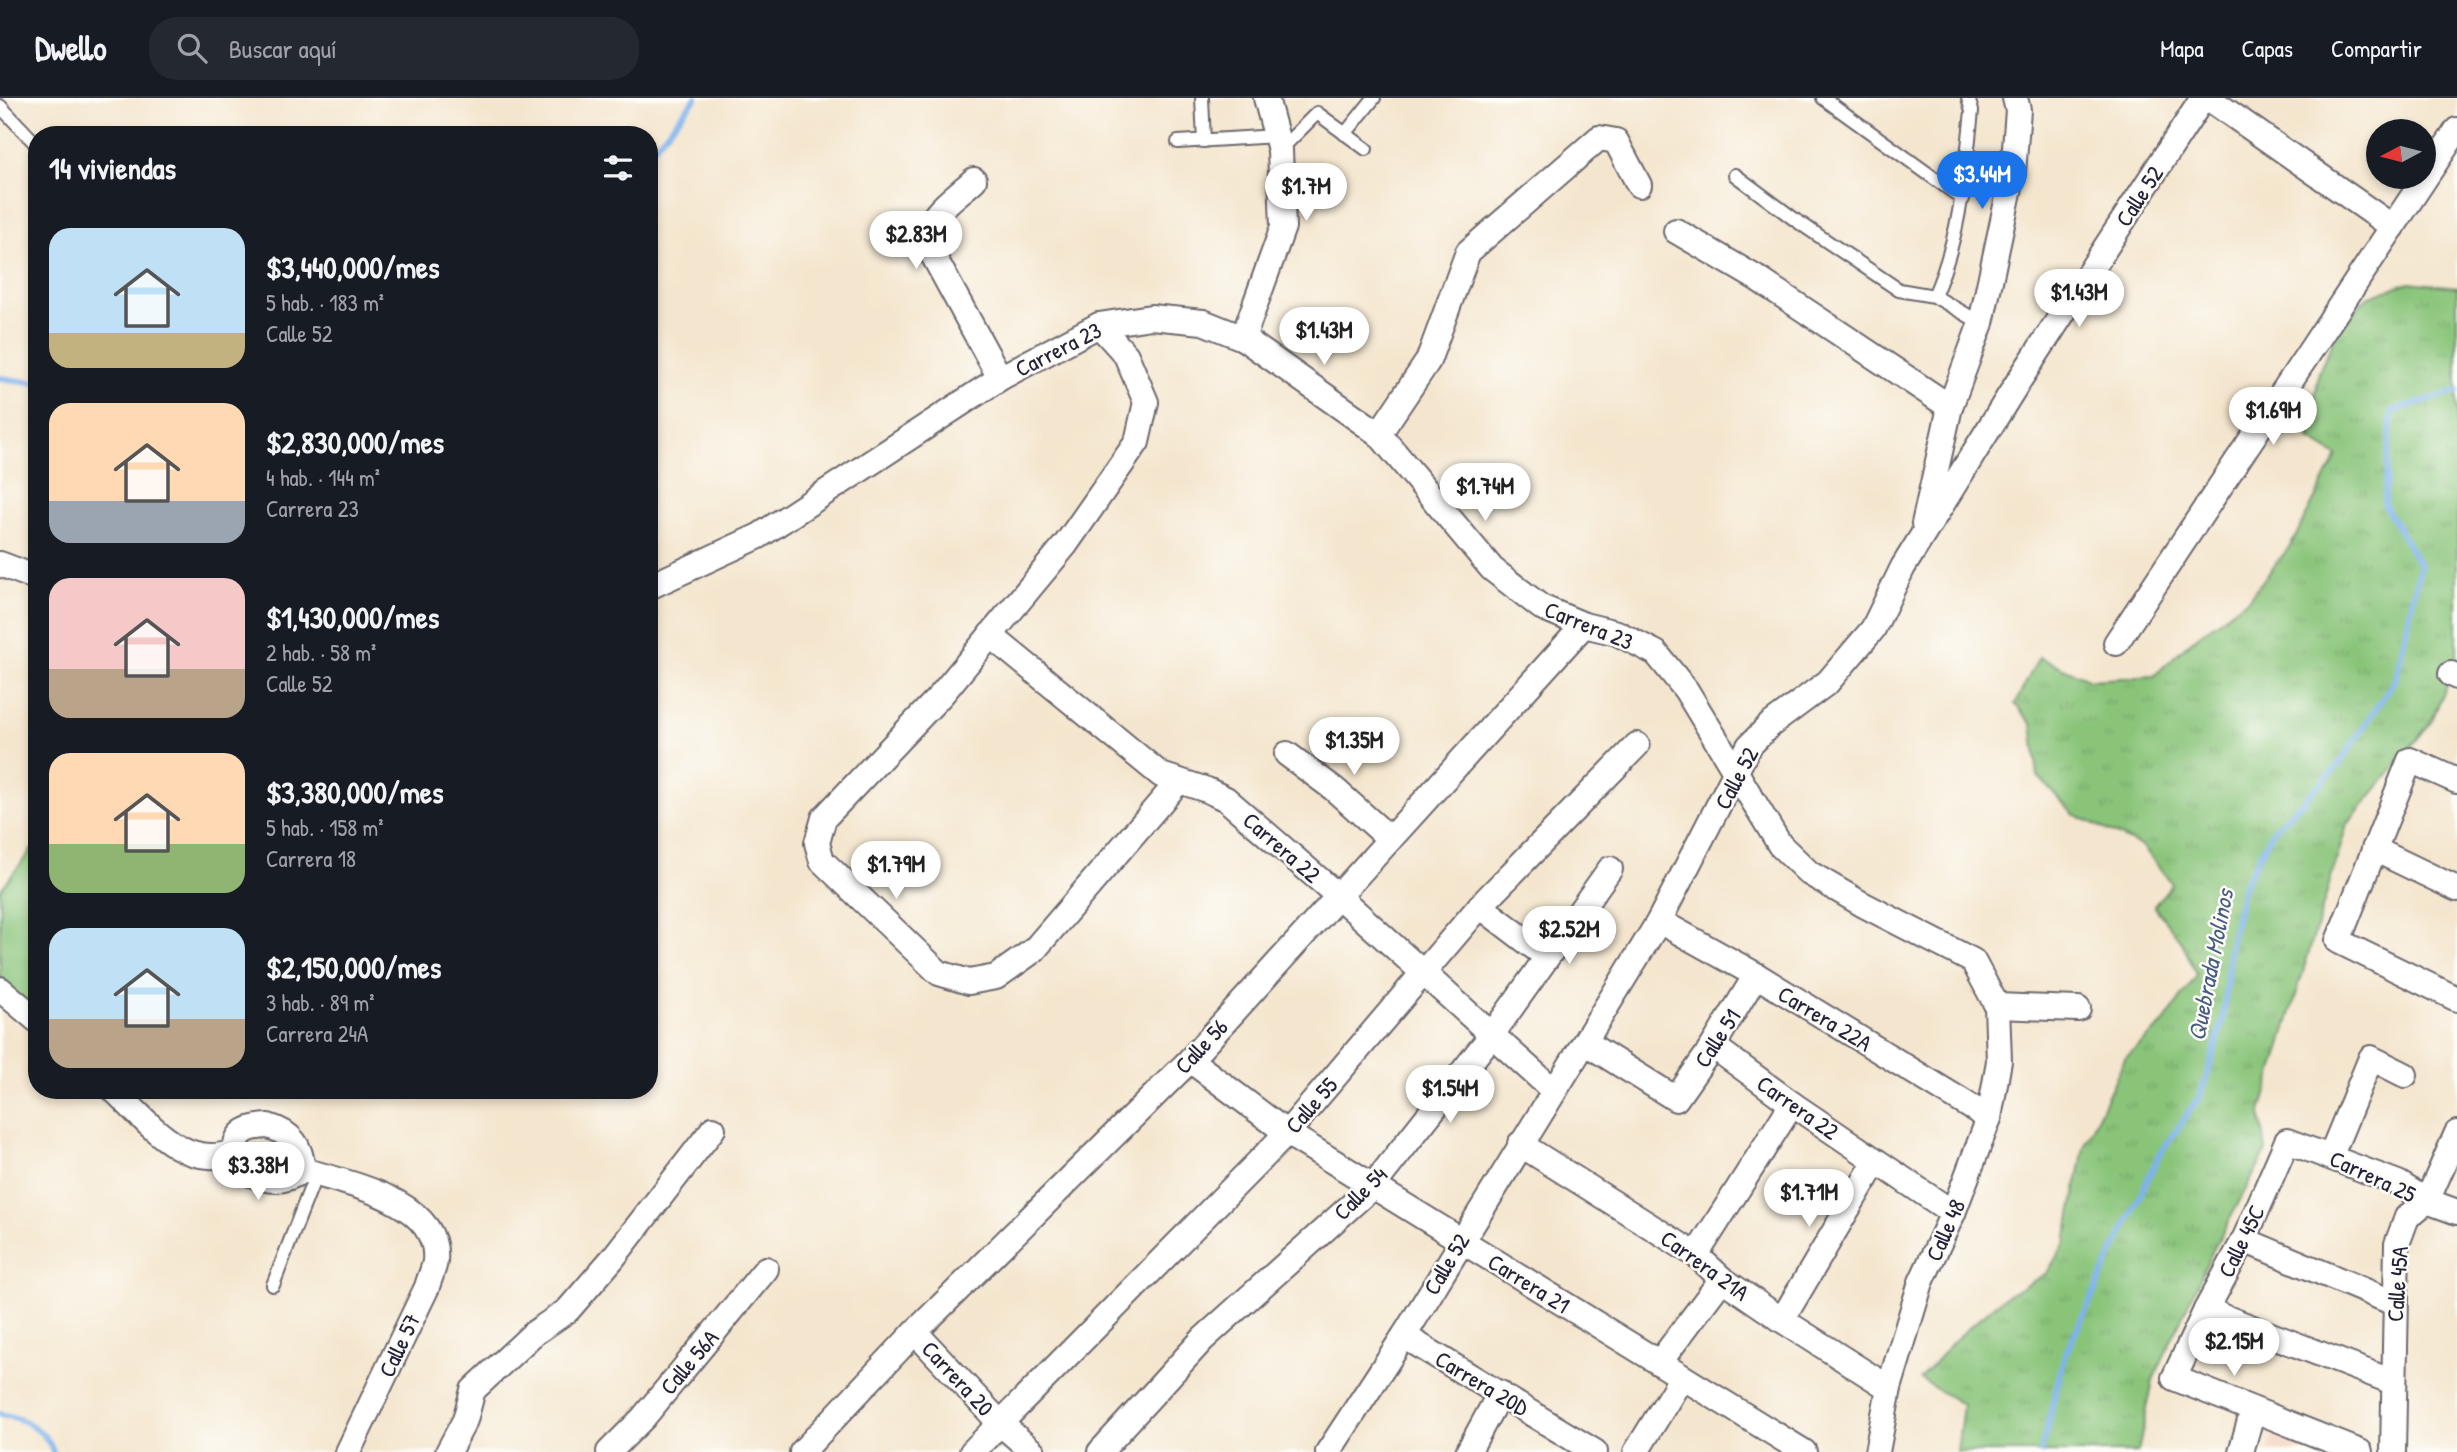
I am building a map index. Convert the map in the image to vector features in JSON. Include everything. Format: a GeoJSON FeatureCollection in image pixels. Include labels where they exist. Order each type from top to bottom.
{"type":"FeatureCollection","features":[{"type":"Feature","properties":{"kind":"street"},"geometry":{"type":"LineString","coordinates":[[1243,338],[1283,227],[1278,143],[1266,98]]}},
{"type":"Feature","properties":{"kind":"street"},"geometry":{"type":"LineString","coordinates":[[1921,538],[1950,407],[1981,323],[2013,173],[2018,110],[2015,98]]}},
{"type":"Feature","properties":{"kind":"street"},"geometry":{"type":"LineString","coordinates":[[2205,98],[2393,227]]}},
{"type":"Feature","properties":{"kind":"street","name":"Calle 52"},"geometry":{"type":"LineString","coordinates":[[1328,1452],[1404,1336],[1659,921],[1736,777],[1749,746],[1770,725],[1828,682],[1873,629],[1921,538],[2018,382],[2205,98]]}},
{"type":"Feature","properties":{"kind":"street"},"geometry":{"type":"LineString","coordinates":[[2116,643],[2457,130]]}},
{"type":"Feature","properties":{"kind":"street"},"geometry":{"type":"LineString","coordinates":[[1379,434],[1428,361],[1468,252],[1599,138],[1616,141],[1639,185]]}},
{"type":"Feature","properties":{"kind":"street"},"geometry":{"type":"LineString","coordinates":[[974,180],[931,219],[925,231],[927,244],[1000,378]]}},
{"type":"Feature","properties":{"kind":"street"},"geometry":{"type":"LineString","coordinates":[[1676,231],[1758,279],[1950,407]]}},
{"type":"Feature","properties":{"kind":"street","name":"Carrera 23"},"geometry":{"type":"LineString","coordinates":[[658,583],[759,536],[1000,378],[1099,325],[1151,317],[1203,322],[1243,338],[1379,434],[1492,569],[1541,607],[1584,625],[1617,632],[1656,653],[1686,690],[1736,777],[1780,845],[1809,873],[1862,904],[1973,961],[1997,1006]]}},
{"type":"Feature","properties":{"kind":"street"},"geometry":{"type":"LineString","coordinates":[[1099,325],[1126,355],[1146,402],[1137,442],[1066,544],[941,695],[824,818],[817,843],[822,861],[939,973],[969,982],[996,977],[1034,950],[1179,781]]}},
{"type":"Feature","properties":{"kind":"street"},"geometry":{"type":"LineString","coordinates":[[0,564],[28,575]]}},
{"type":"Feature","properties":{"kind":"street","name":"Calle 56"},"geometry":{"type":"LineString","coordinates":[[802,1452],[915,1332],[1190,1060],[1584,625]]}},
{"type":"Feature","properties":{"kind":"street","name":"Carrera 22"},"geometry":{"type":"LineString","coordinates":[[990,635],[1161,775],[1226,799],[1553,1090]]}},
{"type":"Feature","properties":{"kind":"street","name":"Calle 55"},"geometry":{"type":"LineString","coordinates":[[972,1452],[1287,1133],[1480,906],[1637,745]]}},
{"type":"Feature","properties":{"kind":"street"},"geometry":{"type":"LineString","coordinates":[[1287,754],[1334,789],[1390,839]]}},
{"type":"Feature","properties":{"kind":"street"},"geometry":{"type":"LineString","coordinates":[[2457,781],[2410,760],[2338,941],[2457,999]]}},
{"type":"Feature","properties":{"kind":"street"},"geometry":{"type":"LineString","coordinates":[[2374,849],[2457,889]]}},
{"type":"Feature","properties":{"kind":"street","name":"Calle 54"},"geometry":{"type":"LineString","coordinates":[[1100,1452],[1203,1339],[1373,1186],[1491,1036],[1610,869]]}},
{"type":"Feature","properties":{"kind":"street"},"geometry":{"type":"LineString","coordinates":[[1480,906],[1547,957]]}},
{"type":"Feature","properties":{"kind":"street","name":"Carrera 22A"},"geometry":{"type":"LineString","coordinates":[[1659,921],[1756,975],[1989,1118]]}},
{"type":"Feature","properties":{"kind":"street","name":"Calle 51"},"geometry":{"type":"LineString","coordinates":[[1586,1043],[1676,1098],[1713,1046],[1756,975]]}},
{"type":"Feature","properties":{"kind":"street"},"geometry":{"type":"LineString","coordinates":[[0,989],[28,1012]]}},
{"type":"Feature","properties":{"kind":"street"},"geometry":{"type":"LineString","coordinates":[[1997,1006],[2078,1009]]}},
{"type":"Feature","properties":{"kind":"street","name":"Calle 48"},"geometry":{"type":"LineString","coordinates":[[1877,1452],[1889,1388],[1921,1282],[1953,1213],[1989,1118],[1999,1061],[1997,1006]]}},
{"type":"Feature","properties":{"kind":"street","name":"Carrera 22"},"geometry":{"type":"LineString","coordinates":[[1713,1046],[1792,1104],[1953,1213]]}},
{"type":"Feature","properties":{"kind":"street"},"geometry":{"type":"LineString","coordinates":[[2331,1155],[2371,1058],[2405,1075]]}},
{"type":"Feature","properties":{"kind":"street","name":"Carrera 21"},"geometry":{"type":"LineString","coordinates":[[1190,1060],[1287,1133],[1804,1452]]}},
{"type":"Feature","properties":{"kind":"street"},"geometry":{"type":"LineString","coordinates":[[124,1099],[183,1150],[200,1158],[218,1158],[235,1151]]}},
{"type":"Feature","properties":{"kind":"street"},"geometry":{"type":"LineString","coordinates":[[1696,1255],[1792,1104]]}},
{"type":"Feature","properties":{"kind":"street"},"geometry":{"type":"LineString","coordinates":[[268,1126],[283,1130],[294,1140],[309,1172],[291,1178],[264,1180],[251,1174],[235,1151],[235,1143],[245,1129],[268,1126]]}},
{"type":"Feature","properties":{"kind":"street"},"geometry":{"type":"LineString","coordinates":[[448,1452],[465,1420],[473,1390],[533,1334],[568,1310],[613,1258],[713,1129]]}},
{"type":"Feature","properties":{"kind":"street","name":"Calle 45A"},"geometry":{"type":"LineString","coordinates":[[2393,1452],[2397,1244],[2407,1217],[2427,1201],[2457,1133]]}},
{"type":"Feature","properties":{"kind":"street","name":"Carrera 25"},"geometry":{"type":"LineString","coordinates":[[2287,1141],[2331,1155],[2398,1183],[2427,1201],[2457,1212]]}},
{"type":"Feature","properties":{"kind":"street","name":"Calle 45C"},"geometry":{"type":"LineString","coordinates":[[2253,1410],[2174,1378],[2206,1310],[2244,1240],[2287,1141]]}},
{"type":"Feature","properties":{"kind":"street","name":"Carrera 21A"},"geometry":{"type":"LineString","coordinates":[[1520,1144],[1696,1255],[1722,1279],[1889,1388]]}},
{"type":"Feature","properties":{"kind":"street"},"geometry":{"type":"LineString","coordinates":[[1782,1320],[1876,1161]]}},
{"type":"Feature","properties":{"kind":"street","name":"Calle 57"},"geometry":{"type":"LineString","coordinates":[[309,1172],[398,1201],[417,1215],[429,1235],[435,1259],[427,1287],[348,1452]]}},
{"type":"Feature","properties":{"kind":"street"},"geometry":{"type":"LineString","coordinates":[[2244,1240],[2394,1303]]}},
{"type":"Feature","properties":{"kind":"street","name":"Calle 56A"},"geometry":{"type":"LineString","coordinates":[[609,1452],[643,1418],[766,1269]]}},
{"type":"Feature","properties":{"kind":"street"},"geometry":{"type":"LineString","coordinates":[[1659,1363],[1722,1279]]}},
{"type":"Feature","properties":{"kind":"street"},"geometry":{"type":"LineString","coordinates":[[2206,1310],[2393,1382]]}},
{"type":"Feature","properties":{"kind":"street","name":"Carrera 20"},"geometry":{"type":"LineString","coordinates":[[915,1332],[1000,1423],[1033,1452]]}},
{"type":"Feature","properties":{"kind":"street","name":"Carrera 20D"},"geometry":{"type":"LineString","coordinates":[[1404,1336],[1595,1452]]}},
{"type":"Feature","properties":{"kind":"street"},"geometry":{"type":"LineString","coordinates":[[1636,1452],[1682,1377]]}},
{"type":"Feature","properties":{"kind":"street"},"geometry":{"type":"LineString","coordinates":[[1468,1452],[1500,1393]]}},
{"type":"Feature","properties":{"kind":"street"},"geometry":{"type":"LineString","coordinates":[[2241,1452],[2253,1410],[2360,1452]]}},
{"type":"Feature","properties":{"kind":"lane"},"geometry":{"type":"LineString","coordinates":[[1202,98],[1203,141]]}},
{"type":"Feature","properties":{"kind":"lane"},"geometry":{"type":"LineString","coordinates":[[1317,98],[1317,113]]}},
{"type":"Feature","properties":{"kind":"lane"},"geometry":{"type":"LineString","coordinates":[[1345,134],[1374,98]]}},
{"type":"Feature","properties":{"kind":"lane"},"geometry":{"type":"LineString","coordinates":[[1823,98],[1963,199]]}},
{"type":"Feature","properties":{"kind":"lane"},"geometry":{"type":"LineString","coordinates":[[1934,296],[1947,265],[1963,199],[1972,111],[1968,98]]}},
{"type":"Feature","properties":{"kind":"lane"},"geometry":{"type":"LineString","coordinates":[[0,106],[28,136]]}},
{"type":"Feature","properties":{"kind":"lane"},"geometry":{"type":"LineString","coordinates":[[1178,142],[1278,143],[1317,113]]}},
{"type":"Feature","properties":{"kind":"lane"},"geometry":{"type":"LineString","coordinates":[[1317,113],[1366,149]]}},
{"type":"Feature","properties":{"kind":"lane"},"geometry":{"type":"LineString","coordinates":[[1735,175],[1794,219],[1899,290],[1934,296],[1981,323]]}},
{"type":"Feature","properties":{"kind":"lane"},"geometry":{"type":"LineString","coordinates":[[273,1285],[309,1172]]}},
{"type":"Feature","properties":{"kind":"shaded area"},"geometry":{"type":"Polygon","coordinates":[[[2277,1420],[2360,1452],[2269,1452],[2277,1420]]]}},
{"type":"Feature","properties":{"kind":"green space"},"geometry":{"type":"Polygon","coordinates":[[[2409,282],[2457,287],[2457,663],[2431,722],[2347,825],[2261,1112],[2266,1152],[2213,1250],[2153,1380],[2138,1452],[1957,1452],[1963,1405],[1920,1379],[1953,1342],[2000,1300],[2047,1273],[2066,1241],[2084,1147],[2125,1058],[2162,1025],[2197,975],[2183,944],[2154,906],[2172,884],[2143,847],[2073,814],[2038,776],[2032,724],[2015,704],[2039,657],[2090,680],[2154,676],[2190,642],[2249,598],[2291,545],[2337,456],[2309,439],[2319,371],[2337,332],[2367,297],[2409,282]]]}},
{"type":"Feature","properties":{"kind":"green space"},"geometry":{"type":"Polygon","coordinates":[[[28,854],[28,1012],[0,989],[0,890],[28,854]]]}},
{"type":"Feature","properties":{"kind":"waterway"},"geometry":{"type":"LineString","coordinates":[[658,142],[696,98]]}},
{"type":"Feature","properties":{"kind":"waterway"},"geometry":{"type":"LineString","coordinates":[[0,378],[28,382]]}},
{"type":"Feature","properties":{"kind":"waterway","name":"Quebrada Molinos"},"geometry":{"type":"LineString","coordinates":[[2041,1452],[2064,1357],[2158,1157],[2201,1095],[2223,1020],[2230,945],[2243,887],[2272,832],[2338,766],[2396,678],[2420,566],[2384,504],[2392,411],[2457,391]]}},
{"type":"Feature","properties":{"kind":"waterway"},"geometry":{"type":"LineString","coordinates":[[0,1414],[17,1418],[39,1431],[53,1452]]}}]}
